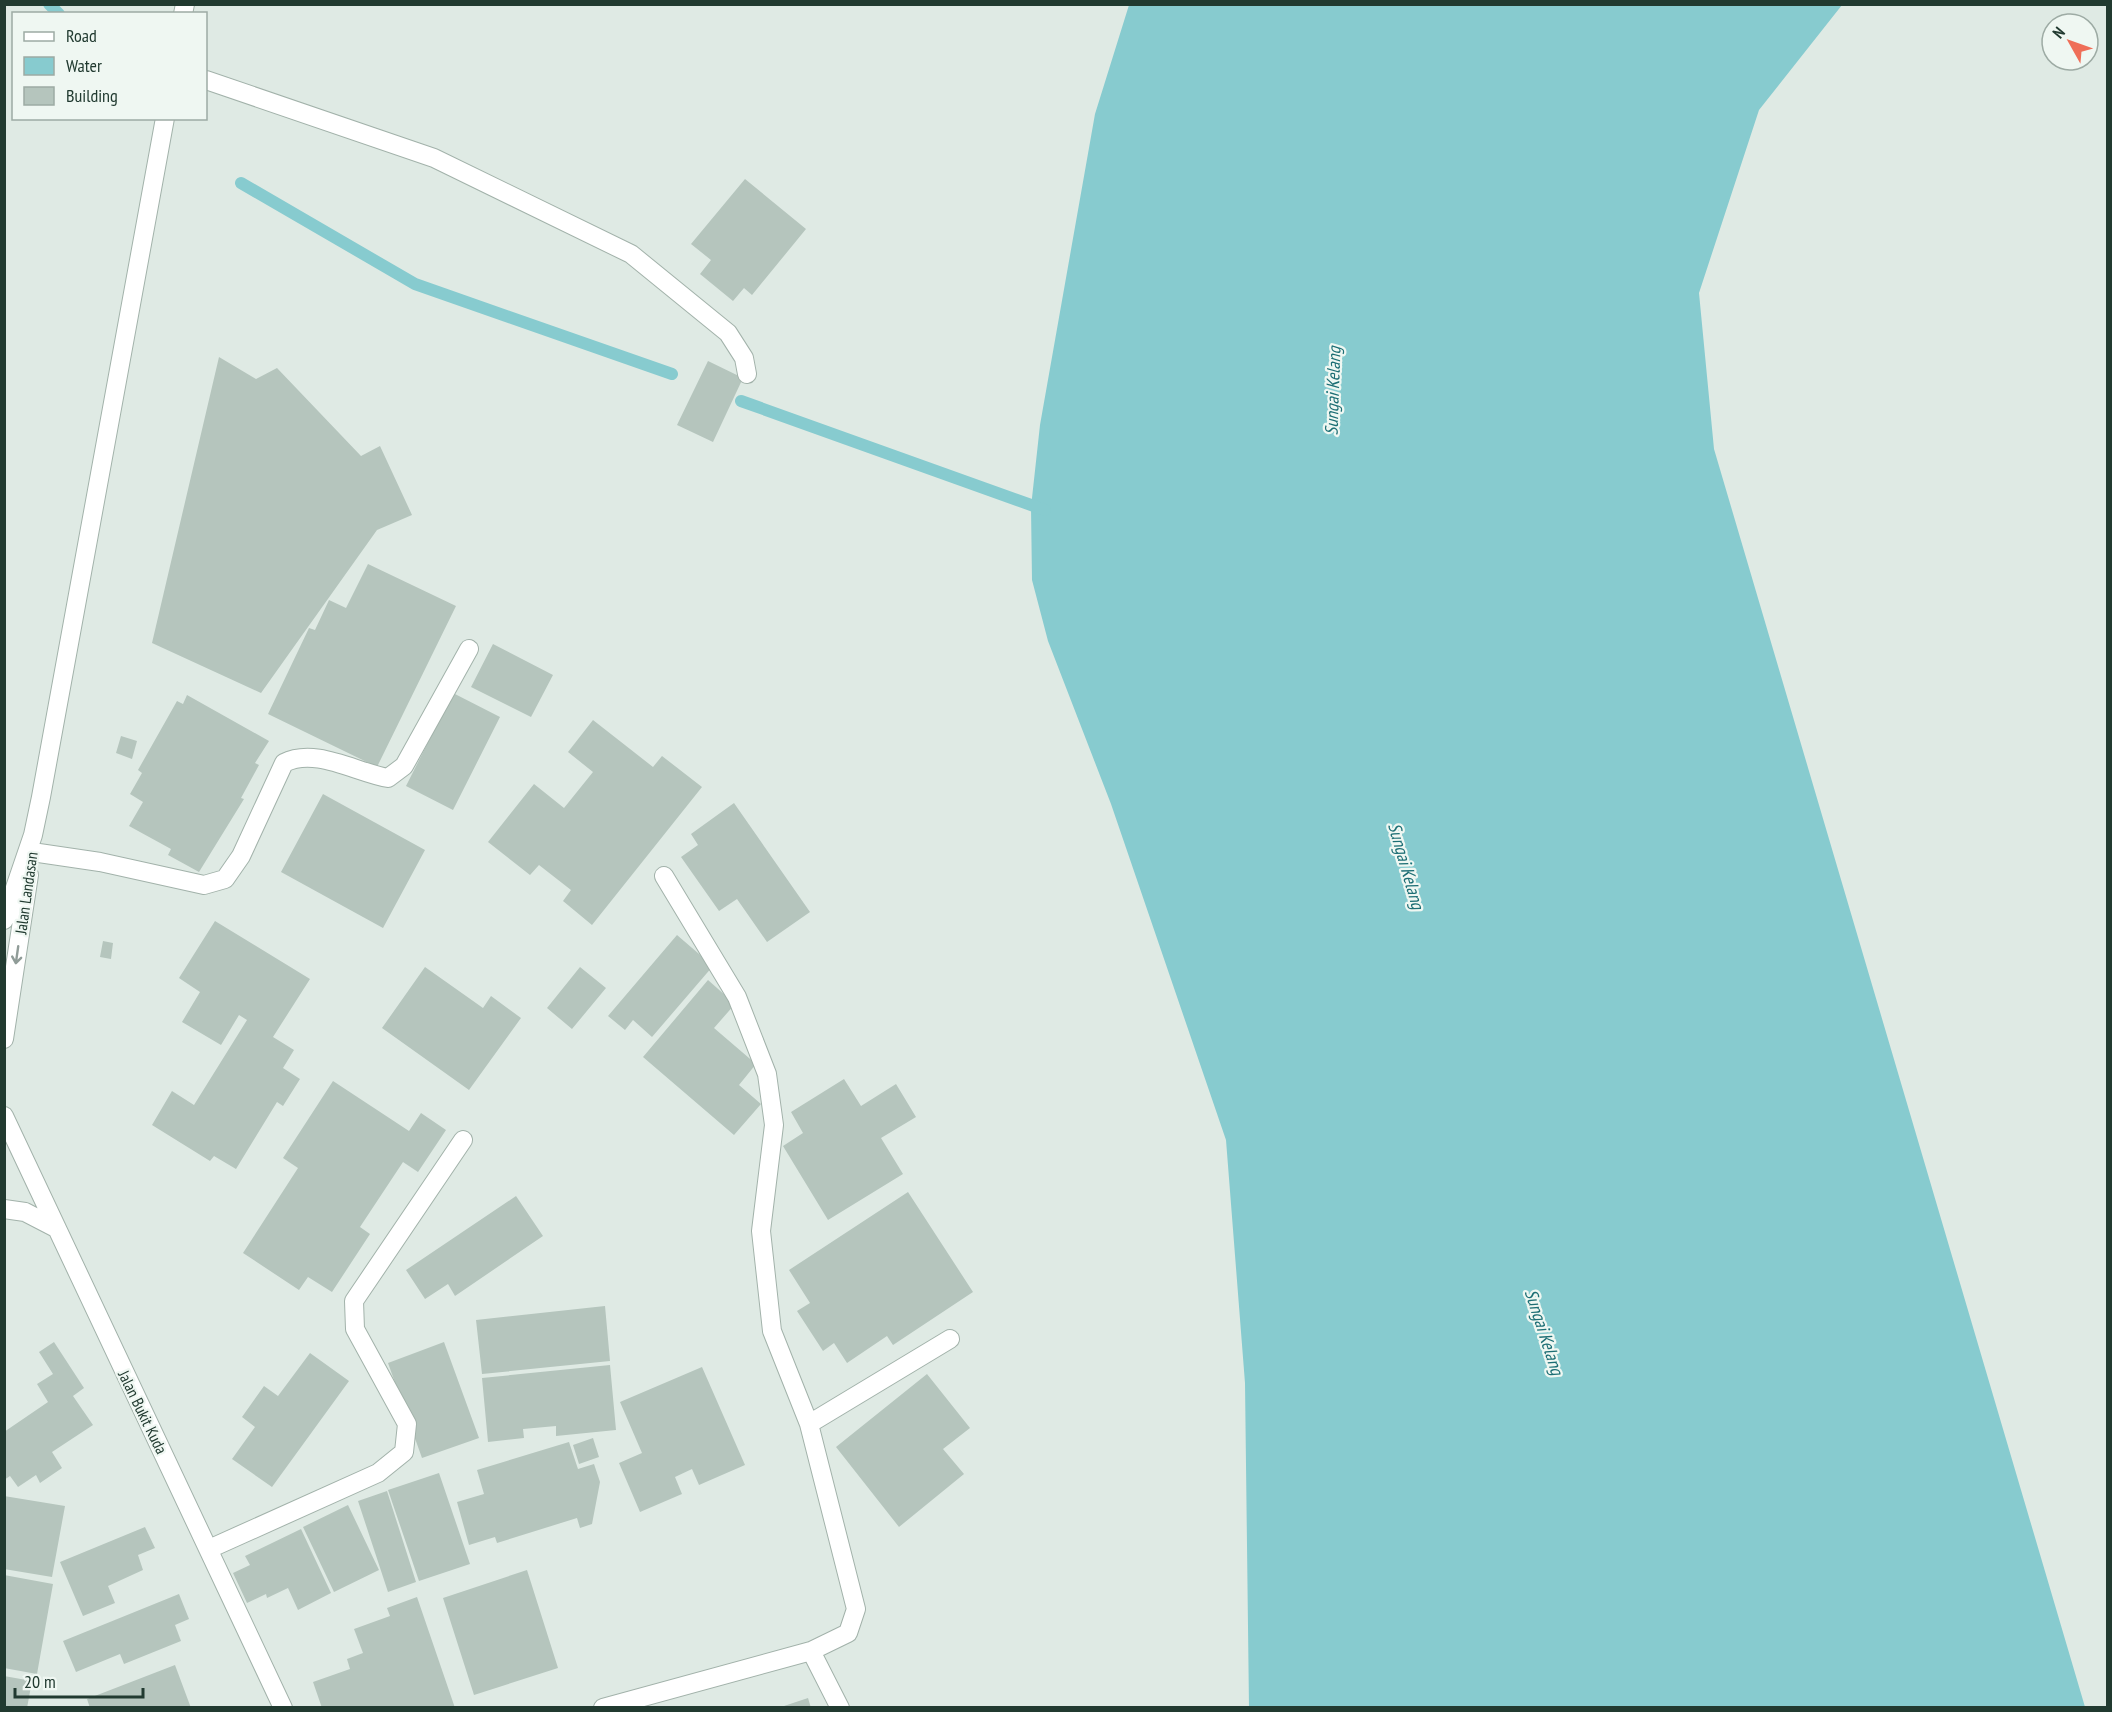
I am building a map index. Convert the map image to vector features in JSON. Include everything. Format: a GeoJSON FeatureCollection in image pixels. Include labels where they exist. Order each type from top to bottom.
{"type":"FeatureCollection","features":[{"type":"Feature","properties":{"kind":"street"},"geometry":{"type":"LineString","coordinates":[[207,80],[434,158],[631,254],[728,333],[744,358],[747,374]]}},
{"type":"Feature","properties":{"kind":"street"},"geometry":{"type":"LineString","coordinates":[[165,120],[33,843],[100,862],[204,885],[225,879],[241,856],[284,763],[296,757],[315,758],[388,778],[404,766],[469,648]]}},
{"type":"Feature","properties":{"kind":"street","name":"Jalan Landasan"},"geometry":{"type":"LineString","coordinates":[[4,920],[33,843]]}},
{"type":"Feature","properties":{"kind":"street","name":"Jalan Landasan"},"geometry":{"type":"LineString","coordinates":[[4,1039],[33,843]]}},
{"type":"Feature","properties":{"kind":"street"},"geometry":{"type":"LineString","coordinates":[[603,1707],[811,1651],[848,1633],[856,1609],[809,1424],[772,1331],[761,1231],[774,1125],[767,1074],[736,997],[664,876]]}},
{"type":"Feature","properties":{"kind":"street"},"geometry":{"type":"LineString","coordinates":[[4,894],[18,879]]}},
{"type":"Feature","properties":{"kind":"street","name":"Jalan Bukit Kuda"},"geometry":{"type":"LineString","coordinates":[[4,1116],[54,1227],[210,1550],[282,1707]]}},
{"type":"Feature","properties":{"kind":"street"},"geometry":{"type":"LineString","coordinates":[[210,1550],[378,1473],[404,1452],[407,1424],[355,1329],[354,1301],[464,1140]]}},
{"type":"Feature","properties":{"kind":"street"},"geometry":{"type":"LineString","coordinates":[[4,1209],[25,1212],[54,1227]]}},
{"type":"Feature","properties":{"kind":"street"},"geometry":{"type":"LineString","coordinates":[[809,1424],[950,1340]]}},
{"type":"Feature","properties":{"kind":"street"},"geometry":{"type":"LineString","coordinates":[[811,1651],[840,1707]]}},
{"type":"Feature","properties":{"kind":"water","name":"Sungai Kelang"},"geometry":{"type":"Polygon","coordinates":[[[1129,5],[1842,5],[1759,110],[1699,293],[1714,449],[2085,1707],[1249,1707],[1245,1383],[1226,1140],[1111,804],[1048,641],[1032,580],[1031,507],[1040,425],[1095,114],[1129,5]]]}},
{"type":"Feature","properties":{"kind":"building"},"geometry":{"type":"Polygon","coordinates":[[[745,179],[806,229],[752,295],[744,288],[733,301],[700,274],[711,260],[691,244],[745,179]]]}},
{"type":"Feature","properties":{"kind":"building"},"geometry":{"type":"Polygon","coordinates":[[[219,357],[256,379],[277,368],[361,456],[380,446],[412,515],[377,530],[261,693],[152,643],[219,357]]]}},
{"type":"Feature","properties":{"kind":"building"},"geometry":{"type":"Polygon","coordinates":[[[708,361],[743,378],[713,442],[677,425],[708,361]]]}},
{"type":"Feature","properties":{"kind":"building"},"geometry":{"type":"Polygon","coordinates":[[[368,564],[456,606],[377,767],[268,714],[309,628],[315,630],[329,600],[346,608],[368,564]]]}},
{"type":"Feature","properties":{"kind":"building"},"geometry":{"type":"Polygon","coordinates":[[[493,644],[553,675],[531,717],[471,687],[493,644]]]}},
{"type":"Feature","properties":{"kind":"building"},"geometry":{"type":"Polygon","coordinates":[[[453,693],[500,717],[453,810],[406,786],[453,693]]]}},
{"type":"Feature","properties":{"kind":"building"},"geometry":{"type":"Polygon","coordinates":[[[187,695],[269,741],[255,763],[259,765],[241,798],[244,799],[199,872],[168,855],[171,849],[129,826],[143,802],[130,794],[142,773],[138,770],[177,701],[183,704],[187,695]]]}},
{"type":"Feature","properties":{"kind":"building"},"geometry":{"type":"Polygon","coordinates":[[[593,720],[653,767],[662,756],[702,787],[592,925],[563,901],[571,890],[539,865],[530,875],[488,842],[534,784],[564,808],[593,772],[568,752],[593,720]]]}},
{"type":"Feature","properties":{"kind":"building"},"geometry":{"type":"Polygon","coordinates":[[[121,736],[137,741],[132,759],[116,753],[121,736]]]}},
{"type":"Feature","properties":{"kind":"building"},"geometry":{"type":"Polygon","coordinates":[[[323,794],[425,850],[383,928],[281,872],[323,794]]]}},
{"type":"Feature","properties":{"kind":"building"},"geometry":{"type":"Polygon","coordinates":[[[734,803],[810,912],[767,942],[737,899],[719,911],[681,857],[698,845],[691,834],[734,803]]]}},
{"type":"Feature","properties":{"kind":"building"},"geometry":{"type":"Polygon","coordinates":[[[215,921],[310,979],[273,1037],[294,1050],[283,1068],[300,1079],[283,1106],[277,1102],[236,1169],[214,1156],[210,1161],[152,1125],[172,1091],[194,1105],[247,1020],[239,1015],[221,1045],[182,1022],[200,992],[179,978],[215,921]]]}},
{"type":"Feature","properties":{"kind":"building"},"geometry":{"type":"Polygon","coordinates":[[[677,935],[713,966],[652,1037],[633,1020],[625,1030],[608,1016],[677,935]]]}},
{"type":"Feature","properties":{"kind":"building"},"geometry":{"type":"Polygon","coordinates":[[[103,941],[113,943],[111,959],[100,957],[103,941]]]}},
{"type":"Feature","properties":{"kind":"building"},"geometry":{"type":"Polygon","coordinates":[[[425,967],[483,1008],[491,996],[521,1018],[469,1090],[382,1028],[425,967]]]}},
{"type":"Feature","properties":{"kind":"building"},"geometry":{"type":"Polygon","coordinates":[[[580,967],[606,988],[572,1029],[547,1008],[580,967]]]}},
{"type":"Feature","properties":{"kind":"building"},"geometry":{"type":"Polygon","coordinates":[[[708,980],[735,1004],[714,1028],[756,1064],[739,1085],[761,1104],[734,1135],[643,1057],[708,980]]]}},
{"type":"Feature","properties":{"kind":"building"},"geometry":{"type":"Polygon","coordinates":[[[844,1079],[861,1106],[896,1084],[916,1117],[881,1138],[903,1174],[828,1220],[783,1146],[803,1133],[791,1112],[844,1079]]]}},
{"type":"Feature","properties":{"kind":"building"},"geometry":{"type":"Polygon","coordinates":[[[333,1081],[409,1131],[421,1113],[446,1130],[418,1172],[403,1162],[360,1227],[370,1234],[332,1292],[308,1277],[299,1290],[243,1253],[298,1168],[283,1158],[333,1081]]]}},
{"type":"Feature","properties":{"kind":"building"},"geometry":{"type":"Polygon","coordinates":[[[908,1192],[973,1292],[893,1345],[887,1336],[847,1363],[834,1343],[823,1351],[797,1311],[810,1303],[789,1270],[908,1192]]]}},
{"type":"Feature","properties":{"kind":"building"},"geometry":{"type":"Polygon","coordinates":[[[516,1196],[543,1236],[455,1296],[448,1284],[425,1299],[406,1270],[516,1196]]]}},
{"type":"Feature","properties":{"kind":"building"},"geometry":{"type":"Polygon","coordinates":[[[605,1306],[610,1361],[482,1374],[476,1320],[605,1306]]]}},
{"type":"Feature","properties":{"kind":"building"},"geometry":{"type":"Polygon","coordinates":[[[54,1342],[84,1388],[73,1396],[93,1425],[52,1452],[62,1468],[40,1483],[36,1475],[18,1487],[10,1476],[4,1480],[4,1432],[48,1402],[37,1384],[53,1374],[39,1352],[54,1342]]]}},
{"type":"Feature","properties":{"kind":"building"},"geometry":{"type":"Polygon","coordinates":[[[444,1342],[479,1438],[422,1458],[388,1363],[444,1342]]]}},
{"type":"Feature","properties":{"kind":"building"},"geometry":{"type":"Polygon","coordinates":[[[310,1353],[349,1381],[272,1487],[232,1459],[255,1427],[242,1417],[264,1386],[278,1396],[310,1353]]]}},
{"type":"Feature","properties":{"kind":"building"},"geometry":{"type":"Polygon","coordinates":[[[610,1365],[616,1430],[556,1436],[556,1426],[523,1429],[524,1438],[488,1442],[482,1378],[610,1365]]]}},
{"type":"Feature","properties":{"kind":"building"},"geometry":{"type":"Polygon","coordinates":[[[702,1367],[745,1465],[699,1485],[692,1469],[675,1477],[682,1494],[640,1512],[619,1463],[642,1453],[620,1402],[702,1367]]]}},
{"type":"Feature","properties":{"kind":"building"},"geometry":{"type":"Polygon","coordinates":[[[927,1374],[970,1428],[943,1449],[964,1474],[899,1527],[836,1447],[927,1374]]]}},
{"type":"Feature","properties":{"kind":"building"},"geometry":{"type":"Polygon","coordinates":[[[593,1438],[599,1457],[579,1464],[573,1445],[593,1438]]]}},
{"type":"Feature","properties":{"kind":"building"},"geometry":{"type":"Polygon","coordinates":[[[569,1442],[578,1469],[594,1464],[600,1482],[592,1524],[580,1528],[577,1518],[497,1543],[495,1537],[469,1545],[457,1502],[484,1494],[477,1470],[569,1442]]]}},
{"type":"Feature","properties":{"kind":"building"},"geometry":{"type":"Polygon","coordinates":[[[439,1473],[470,1564],[419,1581],[388,1490],[439,1473]]]}},
{"type":"Feature","properties":{"kind":"building"},"geometry":{"type":"Polygon","coordinates":[[[387,1491],[416,1582],[388,1592],[358,1501],[387,1491]]]}},
{"type":"Feature","properties":{"kind":"building"},"geometry":{"type":"Polygon","coordinates":[[[4,1496],[65,1506],[52,1577],[4,1569],[4,1496]]]}},
{"type":"Feature","properties":{"kind":"building"},"geometry":{"type":"Polygon","coordinates":[[[348,1505],[379,1570],[334,1592],[303,1527],[348,1505]]]}},
{"type":"Feature","properties":{"kind":"building"},"geometry":{"type":"Polygon","coordinates":[[[145,1527],[155,1548],[138,1555],[143,1570],[108,1586],[115,1603],[83,1616],[60,1562],[145,1527]]]}},
{"type":"Feature","properties":{"kind":"building"},"geometry":{"type":"Polygon","coordinates":[[[301,1529],[331,1593],[298,1610],[288,1588],[267,1598],[266,1594],[247,1603],[233,1573],[250,1565],[245,1556],[301,1529]]]}},
{"type":"Feature","properties":{"kind":"building"},"geometry":{"type":"Polygon","coordinates":[[[527,1570],[558,1668],[474,1695],[443,1598],[527,1570]]]}},
{"type":"Feature","properties":{"kind":"building"},"geometry":{"type":"Polygon","coordinates":[[[4,1575],[53,1584],[37,1674],[4,1668],[4,1575]]]}},
{"type":"Feature","properties":{"kind":"building"},"geometry":{"type":"Polygon","coordinates":[[[179,1594],[189,1619],[175,1625],[181,1641],[124,1664],[120,1654],[76,1672],[63,1641],[179,1594]]]}},
{"type":"Feature","properties":{"kind":"building"},"geometry":{"type":"Polygon","coordinates":[[[417,1597],[455,1708],[322,1708],[313,1682],[350,1669],[347,1659],[363,1653],[354,1629],[390,1616],[387,1608],[417,1597]]]}},
{"type":"Feature","properties":{"kind":"building"},"geometry":{"type":"Polygon","coordinates":[[[175,1665],[191,1708],[90,1708],[87,1699],[175,1665]]]}},
{"type":"Feature","properties":{"kind":"building"},"geometry":{"type":"Polygon","coordinates":[[[4,1676],[32,1681],[27,1708],[4,1708],[4,1676]]]}},
{"type":"Feature","properties":{"kind":"building"},"geometry":{"type":"Polygon","coordinates":[[[808,1698],[811,1708],[781,1708],[781,1707],[808,1698]]]}},
{"type":"Feature","properties":{"kind":"waterway"},"geometry":{"type":"LineString","coordinates":[[49,4],[57,12]]}},
{"type":"Feature","properties":{"kind":"waterway"},"geometry":{"type":"LineString","coordinates":[[241,183],[415,284],[672,374]]}},
{"type":"Feature","properties":{"kind":"waterway"},"geometry":{"type":"LineString","coordinates":[[741,401],[1045,510]]}}]}
